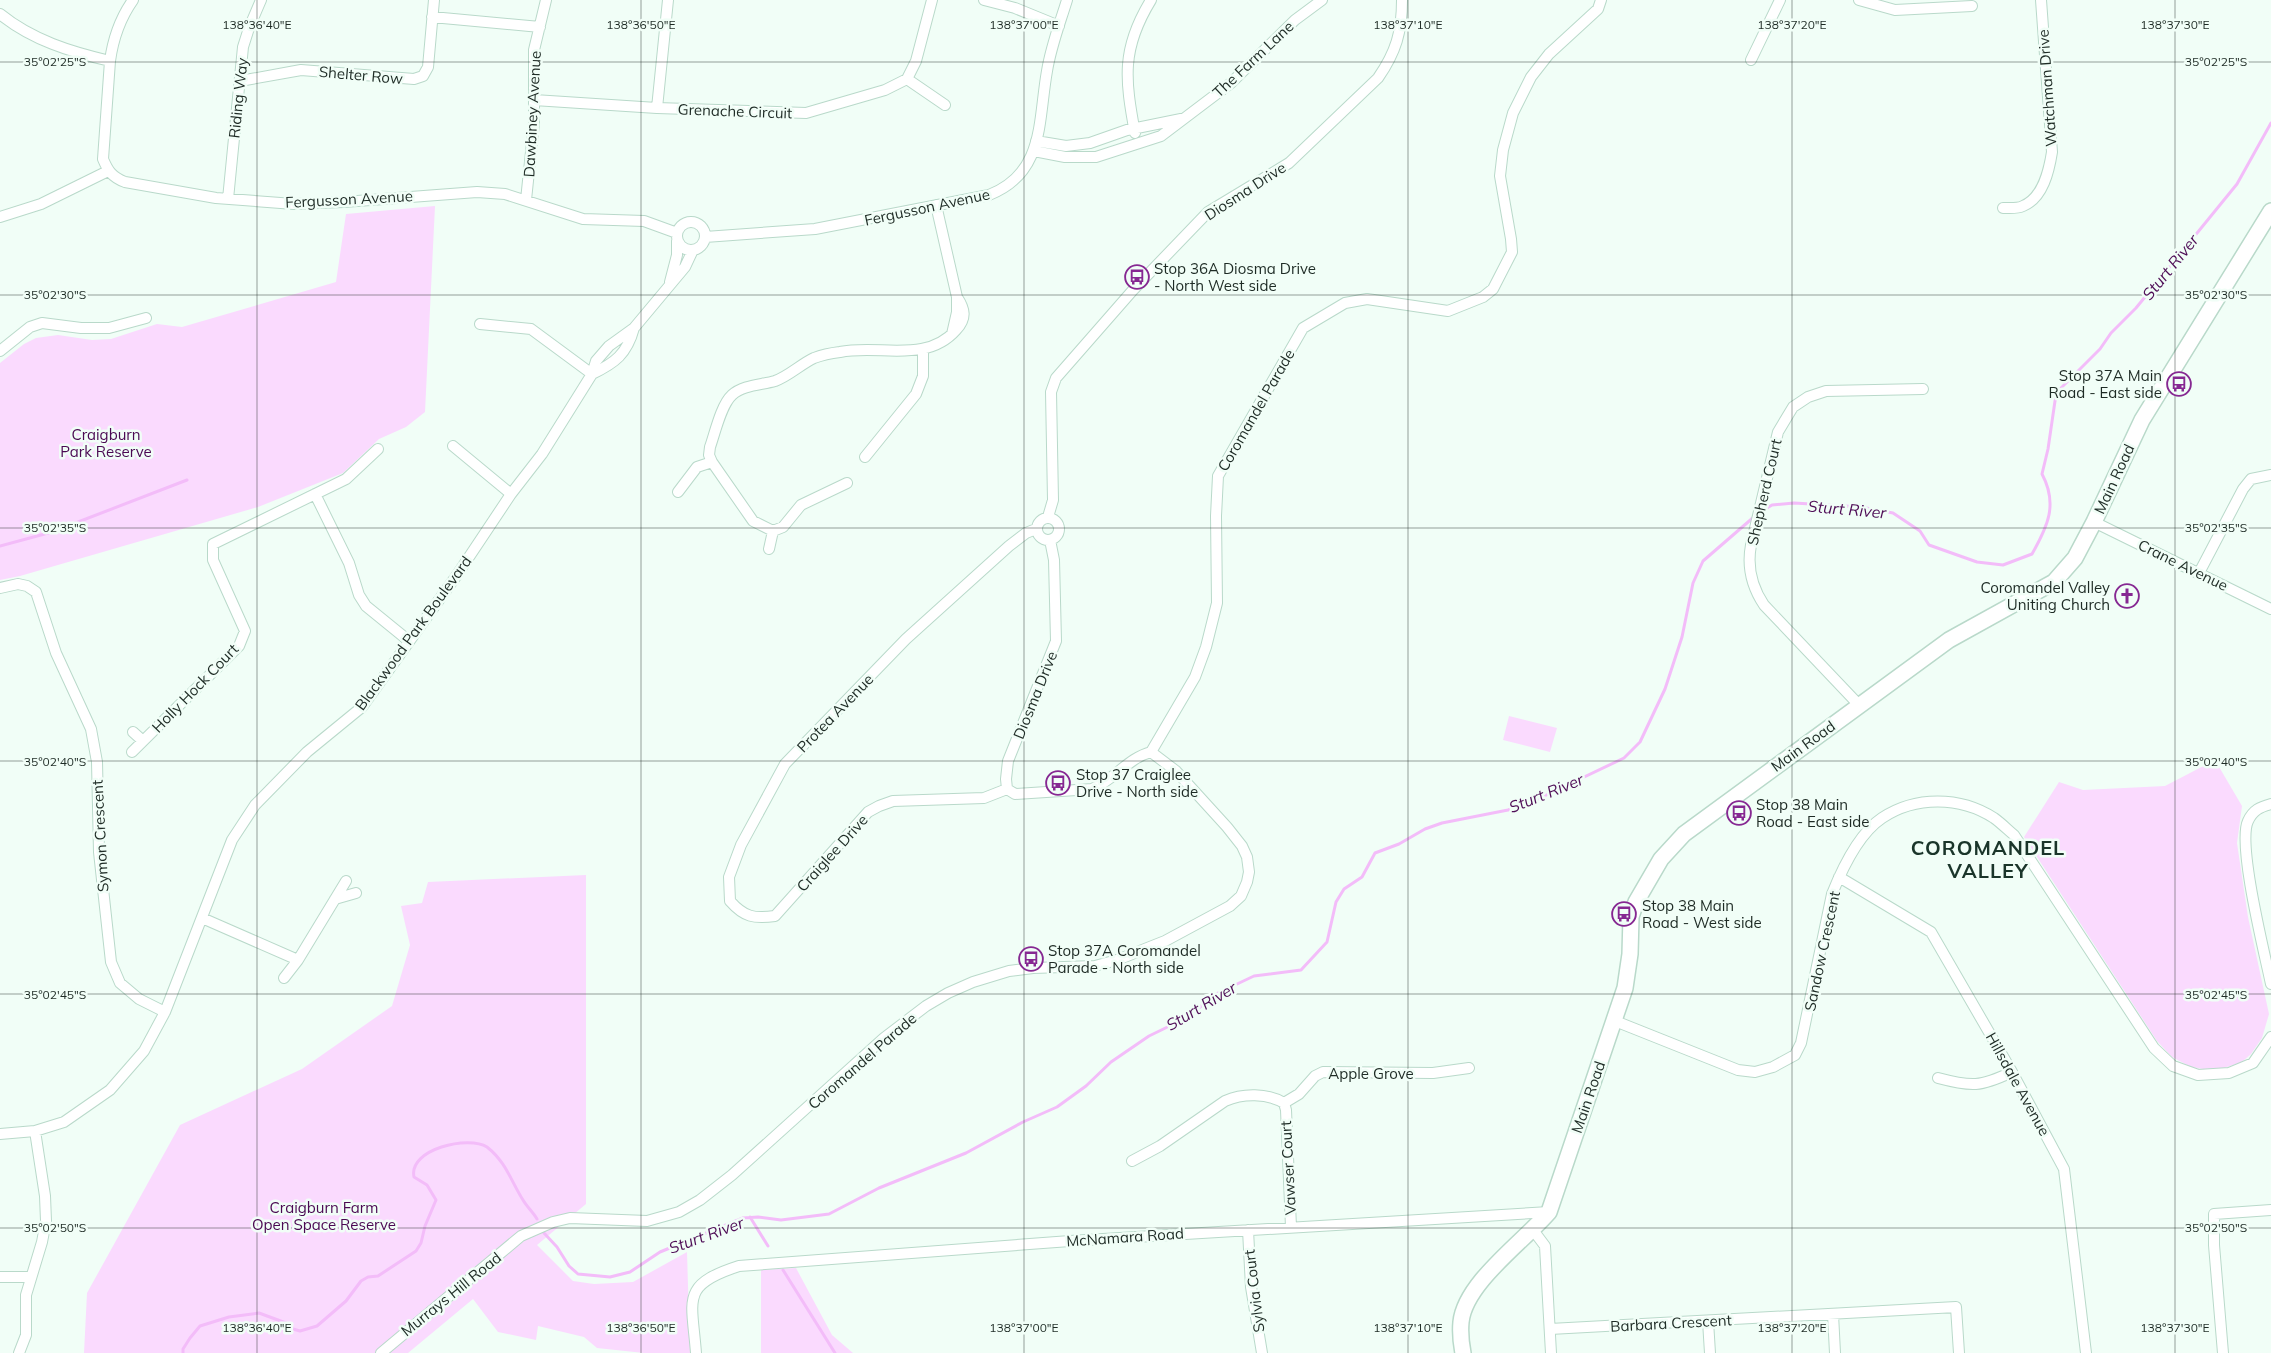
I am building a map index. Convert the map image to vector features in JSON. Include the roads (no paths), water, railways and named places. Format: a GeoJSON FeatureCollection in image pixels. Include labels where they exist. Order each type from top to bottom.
{"type":"FeatureCollection","features":[{"type":"Feature","properties":{"kind":"main road","name":"Main Road"},"geometry":{"type":"LineString","coordinates":[[1464,1353],[1460,1337],[1461,1321],[1473,1291],[1533,1230],[1548,1212],[1615,1021],[1628,971],[1629,934],[1633,910],[1653,872],[1671,846],[1684,834],[1949,640],[2054,582],[2075,558],[2142,420],[2271,211]]}},
{"type":"Feature","properties":{"kind":"street"},"geometry":{"type":"LineString","coordinates":[[0,217],[41,204],[108,171],[103,159],[110,60],[122,18],[134,0]]}},
{"type":"Feature","properties":{"kind":"street","name":"Riding Way"},"geometry":{"type":"LineString","coordinates":[[228,199],[243,47],[248,28],[261,0]]}},
{"type":"Feature","properties":{"kind":"street","name":"Shelter Row"},"geometry":{"type":"LineString","coordinates":[[240,81],[301,70],[414,80],[423,76],[428,67],[434,0]]}},
{"type":"Feature","properties":{"kind":"street","name":"Dawbiney Avenue"},"geometry":{"type":"LineString","coordinates":[[526,200],[534,123],[534,50],[546,0]]}},
{"type":"Feature","properties":{"kind":"street"},"geometry":{"type":"LineString","coordinates":[[657,108],[668,0]]}},
{"type":"Feature","properties":{"kind":"street"},"geometry":{"type":"LineString","coordinates":[[932,0],[916,61],[907,79],[945,105]]}},
{"type":"Feature","properties":{"kind":"street"},"geometry":{"type":"LineString","coordinates":[[984,0],[1015,8],[1059,26]]}},
{"type":"Feature","properties":{"kind":"street","name":"Fergusson Avenue"},"geometry":{"type":"LineString","coordinates":[[705,237],[801,231],[989,195],[1003,189],[1017,179],[1026,167],[1035,146],[1047,70],[1067,0]]}},
{"type":"Feature","properties":{"kind":"street"},"geometry":{"type":"LineString","coordinates":[[1137,143],[1127,88],[1127,64],[1131,40],[1138,21],[1151,0]]}},
{"type":"Feature","properties":{"kind":"street","name":"The Farm Lane"},"geometry":{"type":"LineString","coordinates":[[1035,146],[1081,158],[1096,156],[1161,136],[1232,83],[1295,20],[1322,0]]}},
{"type":"Feature","properties":{"kind":"street","name":"Diosma Drive"},"geometry":{"type":"LineString","coordinates":[[1048,517],[1053,500],[1051,392],[1056,378],[1133,290],[1208,212],[1289,163],[1378,78],[1388,63],[1400,37],[1402,0]]}},
{"type":"Feature","properties":{"kind":"street","name":"Coromandel Parade"},"geometry":{"type":"LineString","coordinates":[[548,1224],[570,1218],[647,1222],[679,1212],[700,1200],[732,1175],[884,1038],[926,1006],[948,993],[973,982],[1009,971],[1034,968],[1096,966],[1117,960],[1165,940],[1230,906],[1241,896],[1248,882],[1249,872],[1247,857],[1242,846],[1228,827],[1176,771],[1151,752],[1195,677],[1206,646],[1217,603],[1216,516],[1218,476],[1303,328],[1345,303],[1367,299],[1448,311],[1483,297],[1493,288],[1512,252],[1500,176],[1503,150],[1514,113],[1537,70],[1549,54],[1598,9],[1601,0]]}},
{"type":"Feature","properties":{"kind":"street"},"geometry":{"type":"LineString","coordinates":[[1751,60],[1780,0]]}},
{"type":"Feature","properties":{"kind":"street"},"geometry":{"type":"LineString","coordinates":[[1859,0],[1895,10],[1972,6]]}},
{"type":"Feature","properties":{"kind":"street","name":"Watchman Drive"},"geometry":{"type":"LineString","coordinates":[[2003,208],[2021,207],[2031,202],[2044,185],[2049,169],[2052,152],[2041,0]]}},
{"type":"Feature","properties":{"kind":"street"},"geometry":{"type":"LineString","coordinates":[[0,14],[26,32],[56,46],[110,60]]}},
{"type":"Feature","properties":{"kind":"street"},"geometry":{"type":"LineString","coordinates":[[432,17],[540,27]]}},
{"type":"Feature","properties":{"kind":"street","name":"Grenache Circuit"},"geometry":{"type":"LineString","coordinates":[[534,100],[657,108],[806,113],[885,90],[907,79]]}},
{"type":"Feature","properties":{"kind":"street","name":"The Farm Lane"},"geometry":{"type":"LineString","coordinates":[[1035,146],[1066,146],[1090,143],[1134,128],[1183,119]]}},
{"type":"Feature","properties":{"kind":"street","name":"Fergusson Avenue"},"geometry":{"type":"LineString","coordinates":[[108,171],[115,178],[124,182],[228,199],[294,204],[476,192],[505,194],[583,218],[644,221],[677,237]]}},
{"type":"Feature","properties":{"kind":"street"},"geometry":{"type":"LineString","coordinates":[[773,531],[753,521],[709,455],[710,447],[726,403],[732,394],[746,388],[777,380],[814,358],[842,351],[922,350],[940,344],[952,335],[964,319],[964,308],[957,297],[936,205]]}},
{"type":"Feature","properties":{"kind":"street"},"geometry":{"type":"LineString","coordinates":[[685,222],[695,222],[703,227],[705,237],[700,247],[693,250],[684,248],[677,237],[681,225],[685,222]]}},
{"type":"Feature","properties":{"kind":"street","name":"Blackwood Park Boulevard"},"geometry":{"type":"LineString","coordinates":[[670,283],[677,256],[677,237]]}},
{"type":"Feature","properties":{"kind":"street","name":"Blackwood Park Boulevard"},"geometry":{"type":"LineString","coordinates":[[0,1134],[35,1131],[64,1122],[110,1090],[144,1051],[165,1012],[232,840],[255,805],[307,752],[362,707],[457,575],[511,494],[542,454],[592,374],[596,361],[623,335],[634,328],[685,267],[693,250]]}},
{"type":"Feature","properties":{"kind":"street"},"geometry":{"type":"LineString","coordinates":[[0,351],[30,327],[42,323],[81,328],[109,328],[146,318]]}},
{"type":"Feature","properties":{"kind":"street"},"geometry":{"type":"LineString","coordinates":[[480,324],[531,329],[592,374]]}},
{"type":"Feature","properties":{"kind":"street","name":"Blackwood Park Boulevard"},"geometry":{"type":"LineString","coordinates":[[592,374],[607,367],[622,355],[630,343],[634,328]]}},
{"type":"Feature","properties":{"kind":"street"},"geometry":{"type":"LineString","coordinates":[[865,457],[916,394],[922,376],[922,350]]}},
{"type":"Feature","properties":{"kind":"street","name":"Shepherd Court"},"geometry":{"type":"LineString","coordinates":[[1859,705],[1764,604],[1757,594],[1749,560],[1757,518],[1778,432],[1794,407],[1808,397],[1826,391],[1923,389]]}},
{"type":"Feature","properties":{"kind":"street"},"geometry":{"type":"LineString","coordinates":[[453,446],[511,494]]}},
{"type":"Feature","properties":{"kind":"street","name":"Holly Hock Court"},"geometry":{"type":"LineString","coordinates":[[132,752],[239,646],[246,631],[214,560],[213,544],[346,479],[378,449]]}},
{"type":"Feature","properties":{"kind":"street"},"geometry":{"type":"LineString","coordinates":[[678,492],[697,467],[712,462]]}},
{"type":"Feature","properties":{"kind":"street"},"geometry":{"type":"LineString","coordinates":[[2199,573],[2243,488],[2251,479],[2271,475]]}},
{"type":"Feature","properties":{"kind":"street"},"geometry":{"type":"LineString","coordinates":[[773,531],[782,527],[801,505],[847,484]]}},
{"type":"Feature","properties":{"kind":"street"},"geometry":{"type":"LineString","coordinates":[[315,494],[349,563],[359,596],[366,606],[409,641]]}},
{"type":"Feature","properties":{"kind":"street"},"geometry":{"type":"LineString","coordinates":[[1048,517],[1055,519],[1059,529],[1056,536],[1050,540],[1042,539],[1036,530],[1038,522],[1048,517]]}},
{"type":"Feature","properties":{"kind":"street","name":"Crane Avenue"},"geometry":{"type":"LineString","coordinates":[[2094,522],[2271,608]]}},
{"type":"Feature","properties":{"kind":"street","name":"Protea Avenue"},"geometry":{"type":"LineString","coordinates":[[775,916],[747,917],[738,911],[730,901],[729,877],[741,845],[785,764],[906,639],[1009,546],[1026,533],[1036,530]]}},
{"type":"Feature","properties":{"kind":"street"},"geometry":{"type":"LineString","coordinates":[[769,549],[773,531]]}},
{"type":"Feature","properties":{"kind":"street","name":"Diosma Drive"},"geometry":{"type":"LineString","coordinates":[[1007,789],[1008,761],[1056,641],[1054,560],[1050,540]]}},
{"type":"Feature","properties":{"kind":"street","name":"Symon Crescent"},"geometry":{"type":"LineString","coordinates":[[0,588],[18,584],[27,586],[36,592],[56,653],[91,729],[97,762],[98,852],[111,962],[120,982],[139,999],[165,1012]]}},
{"type":"Feature","properties":{"kind":"street","name":"Holly Hock Court"},"geometry":{"type":"LineString","coordinates":[[133,732],[143,741]]}},
{"type":"Feature","properties":{"kind":"street"},"geometry":{"type":"LineString","coordinates":[[1007,789],[1014,794],[1092,789],[1103,785],[1139,755],[1151,752]]}},
{"type":"Feature","properties":{"kind":"street","name":"Craiglee Drive"},"geometry":{"type":"LineString","coordinates":[[775,916],[868,812],[893,801],[984,798],[1007,789]]}},
{"type":"Feature","properties":{"kind":"street","name":"Sandow Crescent"},"geometry":{"type":"LineString","coordinates":[[1615,1021],[1738,1070],[1755,1072],[1773,1067],[1795,1055],[1804,1032],[1832,894],[1839,877],[1864,836],[1881,818],[1912,804],[1944,801],[1970,807],[1994,818],[2014,835],[2154,1048],[2173,1066],[2198,1075],[2229,1073],[2253,1063],[2271,1037]]}},
{"type":"Feature","properties":{"kind":"street"},"geometry":{"type":"LineString","coordinates":[[2271,804],[2257,808],[2247,822],[2245,844],[2256,916],[2271,984]]}},
{"type":"Feature","properties":{"kind":"street","name":"Hillsdale Avenue"},"geometry":{"type":"LineString","coordinates":[[1839,877],[1931,932],[2012,1072],[2064,1169],[2086,1353]]}},
{"type":"Feature","properties":{"kind":"street"},"geometry":{"type":"LineString","coordinates":[[284,978],[298,960],[346,881]]}},
{"type":"Feature","properties":{"kind":"street"},"geometry":{"type":"LineString","coordinates":[[335,899],[356,892]]}},
{"type":"Feature","properties":{"kind":"street"},"geometry":{"type":"LineString","coordinates":[[202,918],[298,960]]}},
{"type":"Feature","properties":{"kind":"street","name":"Apple Grove"},"geometry":{"type":"LineString","coordinates":[[1284,1103],[1299,1094],[1315,1076],[1323,1072],[1433,1073],[1469,1068]]}},
{"type":"Feature","properties":{"kind":"street"},"geometry":{"type":"LineString","coordinates":[[1938,1078],[1968,1086],[1993,1081],[2012,1072]]}},
{"type":"Feature","properties":{"kind":"street","name":"Vawser Court"},"geometry":{"type":"LineString","coordinates":[[1132,1161],[1160,1146],[1225,1101],[1236,1096],[1273,1096],[1284,1103],[1291,1227]]}},
{"type":"Feature","properties":{"kind":"street"},"geometry":{"type":"LineString","coordinates":[[19,1353],[26,1335],[26,1295],[42,1242],[47,1208],[35,1131]]}},
{"type":"Feature","properties":{"kind":"street"},"geometry":{"type":"LineString","coordinates":[[2222,1353],[2214,1245],[2214,1214],[2271,1210]]}},
{"type":"Feature","properties":{"kind":"street","name":"McNamara Road"},"geometry":{"type":"LineString","coordinates":[[696,1353],[692,1299],[697,1288],[705,1280],[739,1266],[1291,1227],[1548,1212]]}},
{"type":"Feature","properties":{"kind":"street","name":"Murrays Hill Road"},"geometry":{"type":"LineString","coordinates":[[381,1353],[524,1235],[548,1224]]}},
{"type":"Feature","properties":{"kind":"street","name":"Sylvia Court"},"geometry":{"type":"LineString","coordinates":[[1248,1230],[1251,1288],[1262,1353]]}},
{"type":"Feature","properties":{"kind":"street"},"geometry":{"type":"LineString","coordinates":[[1533,1230],[1544,1246],[1551,1353]]}},
{"type":"Feature","properties":{"kind":"street"},"geometry":{"type":"LineString","coordinates":[[0,1277],[31,1277]]}},
{"type":"Feature","properties":{"kind":"street","name":"Barbara Crescent"},"geometry":{"type":"LineString","coordinates":[[1550,1329],[1956,1307],[1959,1353]]}},
{"type":"Feature","properties":{"kind":"street"},"geometry":{"type":"LineString","coordinates":[[1833,1314],[1834,1353]]}},
{"type":"Feature","properties":{"kind":"street"},"geometry":{"type":"LineString","coordinates":[[1708,1321],[1710,1353]]}},
{"type":"Feature","properties":{"kind":"waterway","name":"Sturt River"},"geometry":{"type":"LineString","coordinates":[[1762,511],[1772,505],[1794,503],[1861,507],[1893,513],[1920,531],[1929,545],[1977,562],[2003,565],[2032,554],[2043,534],[2049,515],[2049,495],[2042,474],[2048,449],[2055,401],[2061,388],[2100,349],[2111,333],[2136,308],[2237,184],[2271,123]]}},
{"type":"Feature","properties":{"kind":"waterway"},"geometry":{"type":"LineString","coordinates":[[0,546],[52,532],[187,480]]}},
{"type":"Feature","properties":{"kind":"waterway","name":"Sturt River"},"geometry":{"type":"LineString","coordinates":[[544,1233],[557,1247],[569,1266],[578,1274],[610,1277],[630,1272],[660,1252],[743,1218],[758,1217],[781,1220],[829,1214],[879,1188],[966,1153],[1023,1122],[1057,1107],[1086,1086],[1111,1062],[1149,1036],[1186,1018],[1218,993],[1254,976],[1301,970],[1327,942],[1336,902],[1344,889],[1362,877],[1375,853],[1399,844],[1425,829],[1442,823],[1508,810],[1538,799],[1624,758],[1640,742],[1665,689],[1682,637],[1693,583],[1703,561],[1755,516]]}},
{"type":"Feature","properties":{"kind":"waterway","name":"Sturt River"},"geometry":{"type":"LineString","coordinates":[[183,1353],[183,1349],[200,1326],[229,1317],[259,1313],[286,1323],[293,1329],[300,1331],[317,1326],[346,1301],[361,1281],[368,1277],[378,1276],[416,1251],[421,1243],[425,1226],[436,1200],[427,1185],[414,1177],[415,1167],[420,1159],[442,1147],[467,1143],[487,1147],[504,1165],[523,1200],[537,1219]]}},
{"type":"Feature","properties":{"kind":"waterway"},"geometry":{"type":"LineString","coordinates":[[750,1217],[768,1246]]}},
{"type":"Feature","properties":{"kind":"waterway"},"geometry":{"type":"LineString","coordinates":[[783,1270],[835,1353]]}},
{"type":"Feature","properties":{"kind":"place","name":"Stop 36A Diosma Drive - North West side"},"geometry":{"type":"Point","coordinates":[1137,277]}},
{"type":"Feature","properties":{"kind":"place","name":"Stop 37A Main Road - East side"},"geometry":{"type":"Point","coordinates":[2179,384]}},
{"type":"Feature","properties":{"kind":"place","name":"Coromandel Valley Uniting Church"},"geometry":{"type":"Point","coordinates":[2127,596]}},
{"type":"Feature","properties":{"kind":"place","name":"Stop 37 Craiglee Drive - North side"},"geometry":{"type":"Point","coordinates":[1058,783]}},
{"type":"Feature","properties":{"kind":"place","name":"Stop 38 Main Road - East side"},"geometry":{"type":"Point","coordinates":[1739,813]}},
{"type":"Feature","properties":{"kind":"place","name":"Stop 38 Main Road - West side"},"geometry":{"type":"Point","coordinates":[1624,914]}},
{"type":"Feature","properties":{"kind":"place","name":"Stop 37A Coromandel Parade - North side"},"geometry":{"type":"Point","coordinates":[1031,959]}},
{"type":"Feature","properties":{"kind":"district","name":"COROMANDEL VALLEY"},"geometry":{"type":"Point","coordinates":[1988,858]}},
{"type":"Feature","properties":{"kind":"park label","name":"Craigburn Park Reserve"},"geometry":{"type":"Point","coordinates":[106,442]}},
{"type":"Feature","properties":{"kind":"park label","name":"Craigburn Farm Open Space Reserve"},"geometry":{"type":"Point","coordinates":[324,1216]}}]}
